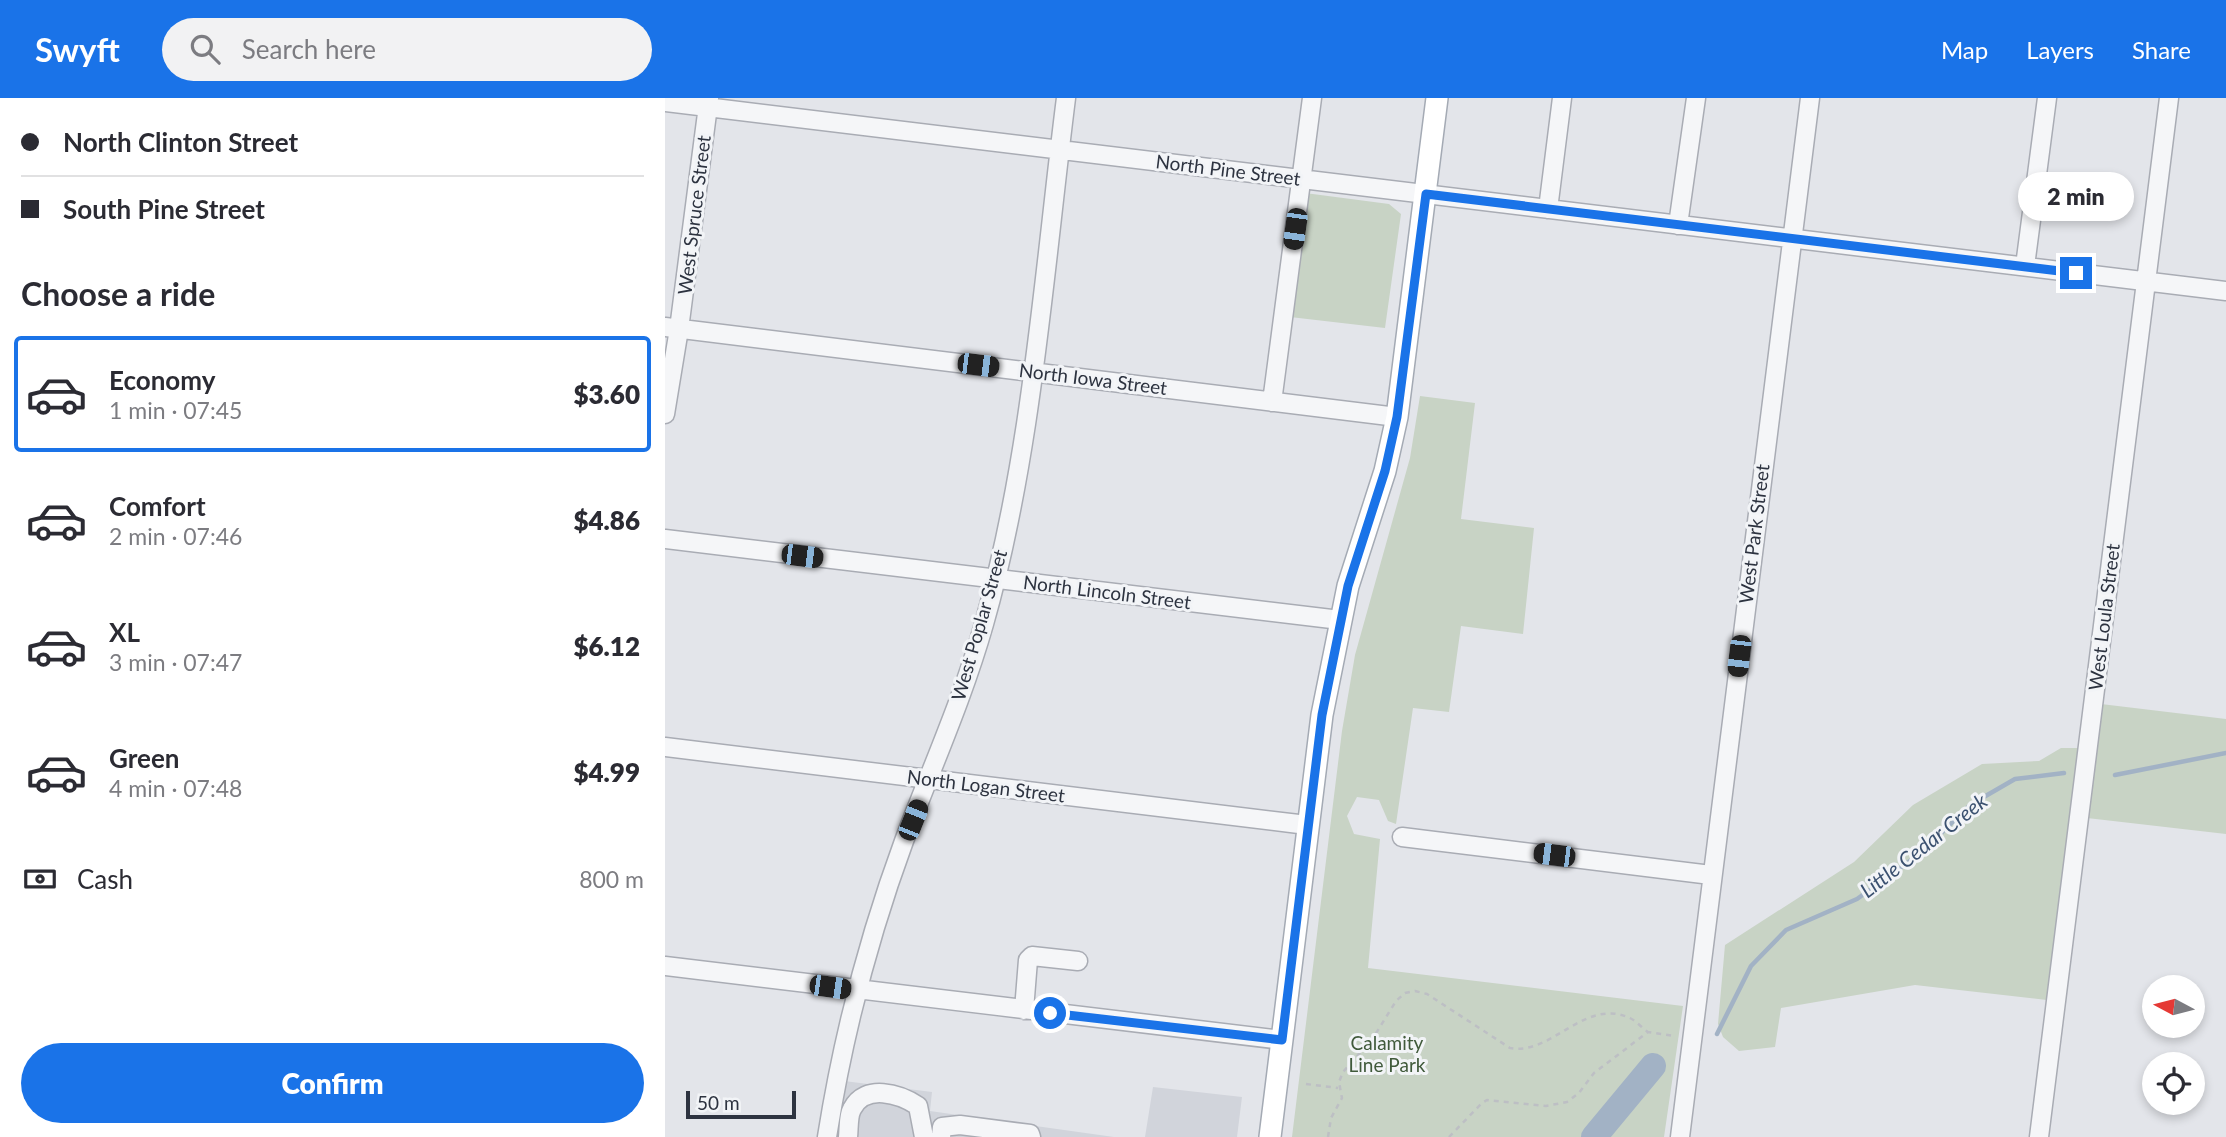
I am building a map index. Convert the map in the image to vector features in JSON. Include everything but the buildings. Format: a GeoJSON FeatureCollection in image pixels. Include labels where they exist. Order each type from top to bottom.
{"type":"FeatureCollection","features":[{"type":"Feature","properties":{"kind":"main road"},"geometry":{"type":"LineString","coordinates":[[1270,1137],[1322,715],[1348,586],[1385,471],[1397,417],[1437,98]]}},
{"type":"Feature","properties":{"kind":"street","name":"West Poplar Street"},"geometry":{"type":"LineString","coordinates":[[827,1137],[857,990],[881,909],[970,668],[995,579],[1017,471],[1032,372],[1066,98]]}},
{"type":"Feature","properties":{"kind":"street"},"geometry":{"type":"LineString","coordinates":[[1272,402],[1312,98]]}},
{"type":"Feature","properties":{"kind":"street"},"geometry":{"type":"LineString","coordinates":[[1548,209],[1562,98]]}},
{"type":"Feature","properties":{"kind":"street"},"geometry":{"type":"LineString","coordinates":[[1678,225],[1696,98]]}},
{"type":"Feature","properties":{"kind":"street","name":"West Park Street"},"geometry":{"type":"LineString","coordinates":[[1680,1137],[1810,98]]}},
{"type":"Feature","properties":{"kind":"street"},"geometry":{"type":"LineString","coordinates":[[2025,266],[2047,98]]}},
{"type":"Feature","properties":{"kind":"street","name":"West Loula Street"},"geometry":{"type":"LineString","coordinates":[[2039,1137],[2169,98]]}},
{"type":"Feature","properties":{"kind":"street","name":"North Pine Street"},"geometry":{"type":"LineString","coordinates":[[665,102],[708,102],[1059,149],[2226,291]]}},
{"type":"Feature","properties":{"kind":"street","name":"West Spruce Street"},"geometry":{"type":"LineString","coordinates":[[665,414],[672,328],[708,102]]}},
{"type":"Feature","properties":{"kind":"street","name":"North Iowa Street"},"geometry":{"type":"LineString","coordinates":[[672,328],[1397,417]]}},
{"type":"Feature","properties":{"kind":"street","name":"North Lincoln Street"},"geometry":{"type":"LineString","coordinates":[[665,539],[1340,620]]}},
{"type":"Feature","properties":{"kind":"street","name":"North Logan Street"},"geometry":{"type":"LineString","coordinates":[[665,747],[1307,825]]}},
{"type":"Feature","properties":{"kind":"street"},"geometry":{"type":"LineString","coordinates":[[1402,837],[1711,875]]}},
{"type":"Feature","properties":{"kind":"street"},"geometry":{"type":"LineString","coordinates":[[1024,1010],[1028,960],[1033,956],[1078,961]]}},
{"type":"Feature","properties":{"kind":"street"},"geometry":{"type":"LineString","coordinates":[[665,966],[1282,1040]]}},
{"type":"Feature","properties":{"kind":"street"},"geometry":{"type":"LineString","coordinates":[[848,1137],[850,1111],[858,1099],[879,1092],[905,1097],[918,1106],[924,1137]]}},
{"type":"Feature","properties":{"kind":"street"},"geometry":{"type":"LineString","coordinates":[[832,1108],[850,1111]]}},
{"type":"Feature","properties":{"kind":"street"},"geometry":{"type":"LineString","coordinates":[[941,1137],[942,1127],[960,1125],[1030,1134],[1031,1137]]}},
{"type":"Feature","properties":{"kind":"path"},"geometry":{"type":"LineString","coordinates":[[1328,1137],[1331,1118],[1342,1098],[1339,1089],[1343,1072],[1373,1038],[1396,1001],[1405,993],[1415,990],[1427,994],[1510,1048],[1532,1048],[1586,1018],[1604,1014],[1631,1018],[1648,1032],[1680,1037]]}},
{"type":"Feature","properties":{"kind":"path"},"geometry":{"type":"LineString","coordinates":[[1449,1137],[1487,1100],[1546,1106],[1567,1102],[1579,1093],[1594,1073],[1648,1032]]}},
{"type":"Feature","properties":{"kind":"path"},"geometry":{"type":"LineString","coordinates":[[1306,1084],[1339,1089]]}},
{"type":"Feature","properties":{"kind":"shaded area"},"geometry":{"type":"Polygon","coordinates":[[[844,1081],[932,1092],[930,1111],[1114,1137],[835,1137],[844,1081]]]}},
{"type":"Feature","properties":{"kind":"shaded area"},"geometry":{"type":"Polygon","coordinates":[[[1153,1087],[1242,1097],[1237,1137],[1145,1137],[1153,1087]]]}},
{"type":"Feature","properties":{"kind":"green space"},"geometry":{"type":"Polygon","coordinates":[[[1305,193],[1389,204],[1401,214],[1385,328],[1290,317],[1305,193]]]}},
{"type":"Feature","properties":{"kind":"green space","name":"Calamity Line Park"},"geometry":{"type":"Polygon","coordinates":[[[1420,396],[1475,403],[1461,519],[1534,528],[1523,634],[1461,626],[1449,712],[1413,708],[1396,824],[1388,821],[1379,800],[1357,797],[1347,816],[1354,834],[1380,839],[1368,968],[1683,1006],[1664,1137],[1292,1137],[1342,731],[1355,655],[1410,458],[1420,396]]]}},
{"type":"Feature","properties":{"kind":"green space"},"geometry":{"type":"Polygon","coordinates":[[[2101,704],[2226,719],[2226,834],[2087,818],[2101,704]]]}},
{"type":"Feature","properties":{"kind":"green space"},"geometry":{"type":"Polygon","coordinates":[[[2061,748],[2078,748],[2047,1000],[1915,985],[1781,1008],[1775,1047],[1739,1051],[1723,1037],[1718,1024],[1725,945],[1854,862],[1913,805],[1982,764],[2039,761],[2061,748]]]}},
{"type":"Feature","properties":{"kind":"waterway","name":"Little Cedar Creek"},"geometry":{"type":"LineString","coordinates":[[2115,775],[2226,753]]}},
{"type":"Feature","properties":{"kind":"waterway","name":"Little Cedar Creek"},"geometry":{"type":"LineString","coordinates":[[1717,1034],[1751,966],[1786,930],[1857,899],[1921,853],[1970,805],[2015,779],[2064,773]]}},
{"type":"Feature","properties":{"kind":"waterway","name":"Little Cedar Creek"},"geometry":{"type":"LineString","coordinates":[[1594,1137],[1653,1066]]}},
{"type":"Feature","properties":{"kind":"route"},"geometry":{"type":"LineString","coordinates":[[1050,1013],[1282,1040],[1322,715],[1348,586],[1385,471],[1397,417],[1426,194],[2076,273]]}}]}
